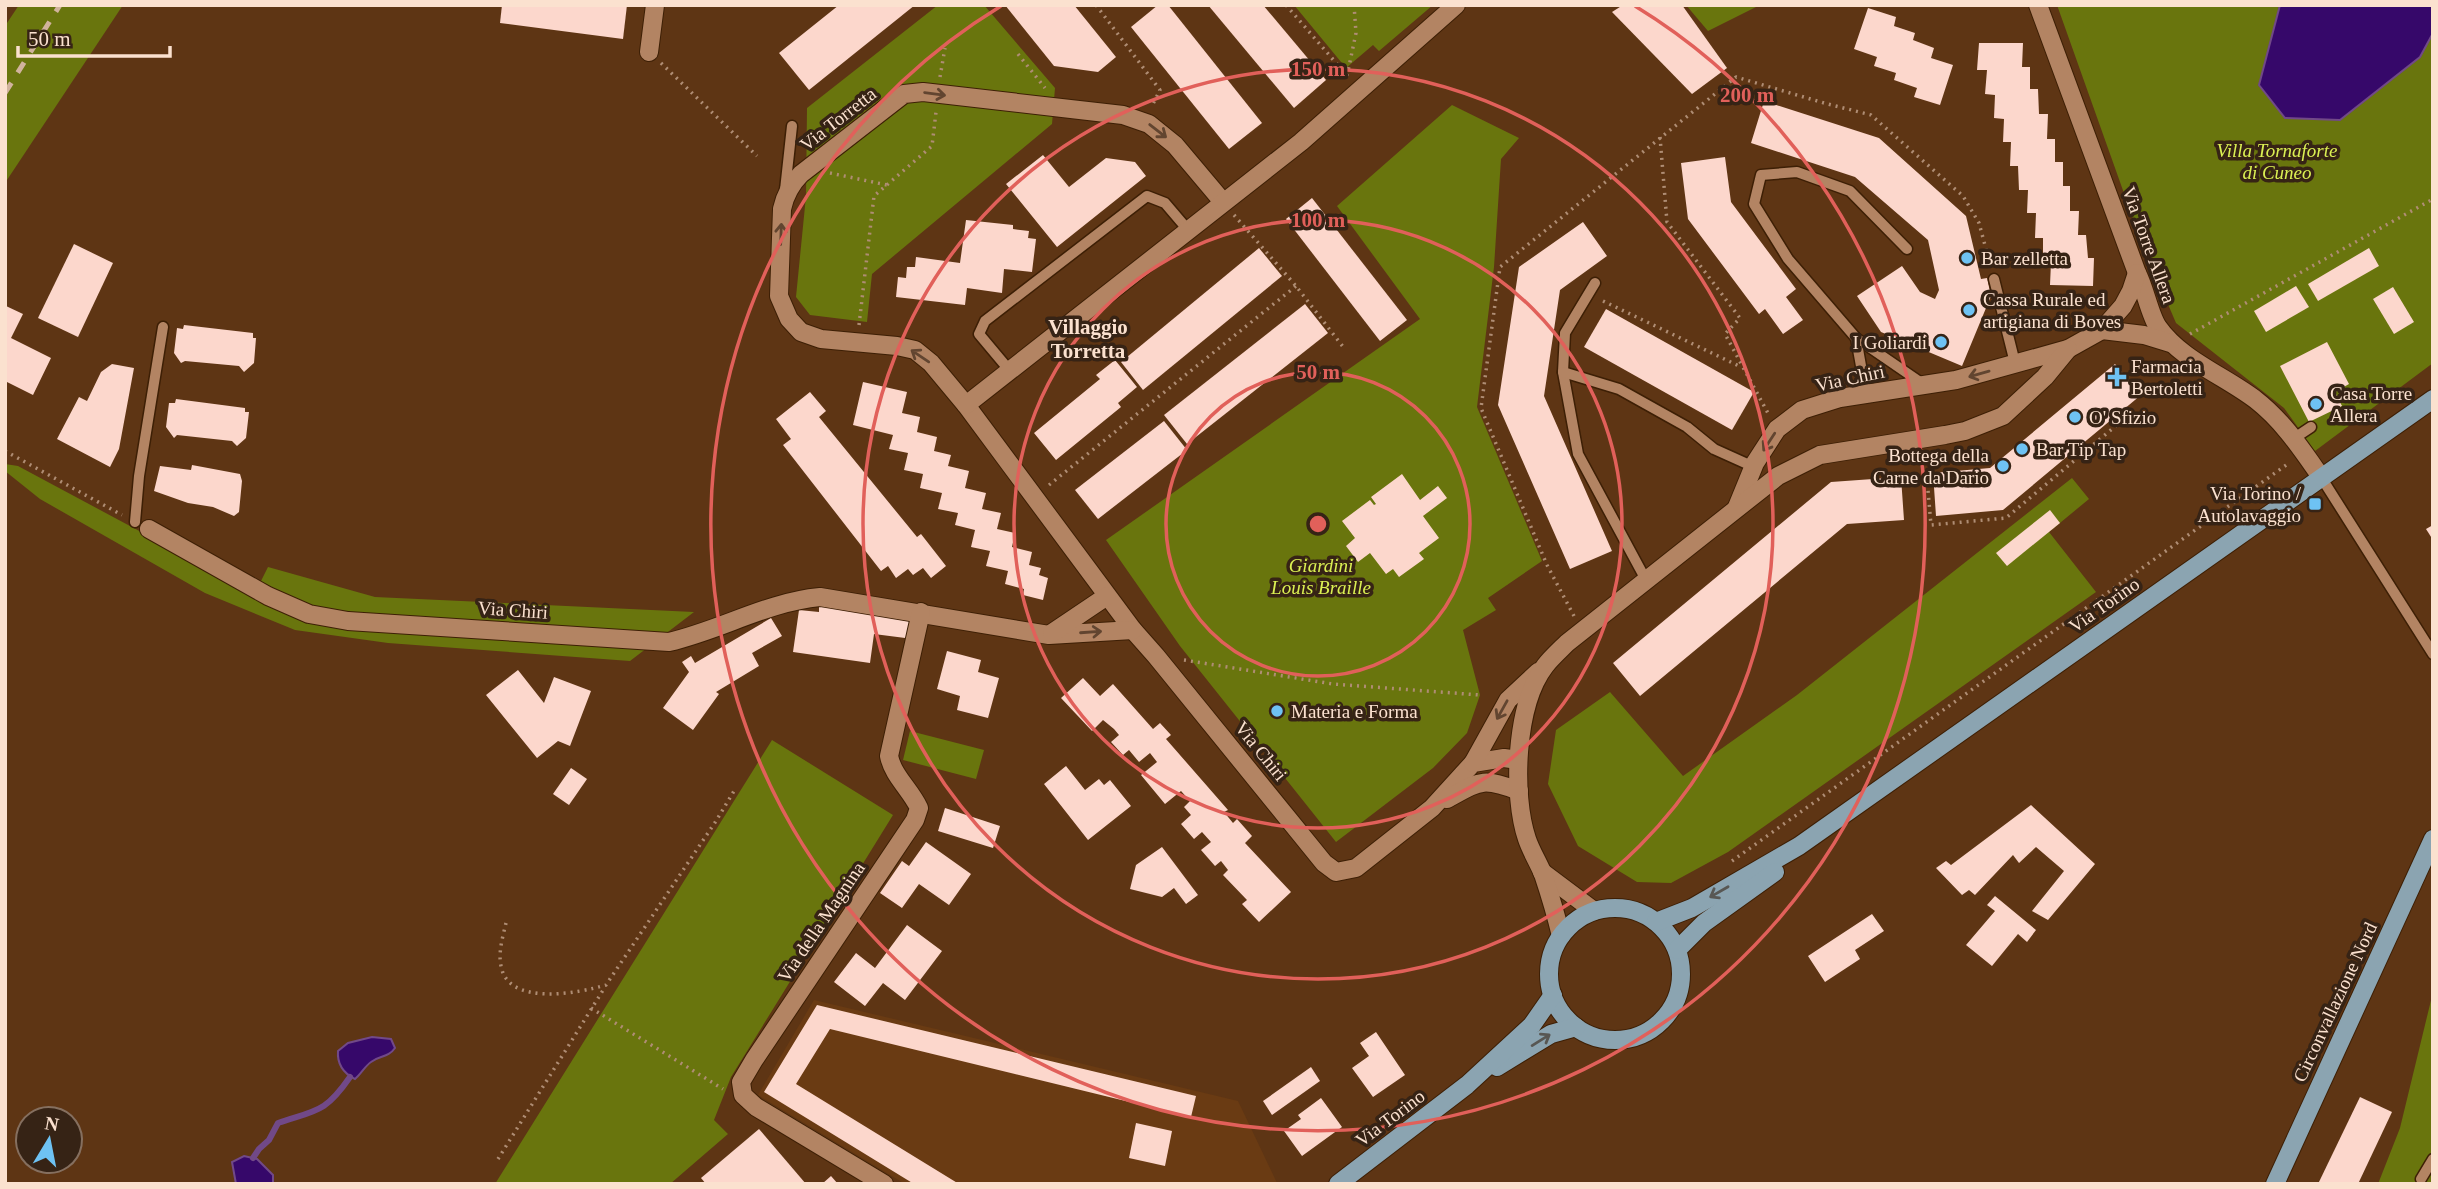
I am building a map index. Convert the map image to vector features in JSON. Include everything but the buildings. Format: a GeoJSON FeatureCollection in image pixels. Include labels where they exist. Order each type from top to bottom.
{"type":"FeatureCollection","features":[{"type":"Feature","properties":{"kind":"main road","name":"Via Torino"},"geometry":{"type":"LineString","coordinates":[[1656,922],[1692,908],[1799,846],[2433,398]]}},
{"type":"Feature","properties":{"kind":"main road","name":"Circonvallazione Nord"},"geometry":{"type":"LineString","coordinates":[[2275,1184],[2433,839]]}},
{"type":"Feature","properties":{"kind":"main road","name":"Via Torino"},"geometry":{"type":"LineString","coordinates":[[1683,954],[1704,923],[1779,869],[1799,846]]}},
{"type":"Feature","properties":{"kind":"main road"},"geometry":{"type":"LineString","coordinates":[[1620,908],[1645,915],[1656,922],[1683,954],[1679,992],[1673,1007],[1651,1029],[1621,1040],[1605,1039],[1582,1032],[1562,1013],[1553,995],[1550,965],[1561,936],[1575,921],[1594,911],[1620,908]]}},
{"type":"Feature","properties":{"kind":"main road","name":"Via Torino"},"geometry":{"type":"LineString","coordinates":[[1338,1184],[1467,1085],[1532,1025],[1553,995]]}},
{"type":"Feature","properties":{"kind":"main road","name":"Via Torino"},"geometry":{"type":"LineString","coordinates":[[1467,1085],[1551,1034],[1582,1032]]}},
{"type":"Feature","properties":{"kind":"street"},"geometry":{"type":"LineString","coordinates":[[649,52],[655,5]]}},
{"type":"Feature","properties":{"kind":"street"},"geometry":{"type":"LineString","coordinates":[[966,405],[1301,142],[1456,5]]}},
{"type":"Feature","properties":{"kind":"street","name":"Via Torre Allera"},"geometry":{"type":"LineString","coordinates":[[2038,5],[2145,288],[2156,324],[2172,344],[2241,389],[2277,418],[2321,477]]}},
{"type":"Feature","properties":{"kind":"street","name":"Via Torretta"},"geometry":{"type":"LineString","coordinates":[[785,196],[791,184],[808,169],[904,94],[923,92],[1123,115],[1145,122],[1175,145],[1223,202]]}},
{"type":"Feature","properties":{"kind":"street"},"geometry":{"type":"LineString","coordinates":[[785,196],[782,209],[779,296],[789,318],[802,332],[821,339],[857,341],[915,350],[944,377],[966,405],[1133,630]]}},
{"type":"Feature","properties":{"kind":"street","name":"Via Chiri"},"geometry":{"type":"LineString","coordinates":[[1734,512],[1754,467],[1777,429],[1802,410],[1840,398],[1956,380],[2068,349],[2102,330],[2123,306],[2137,272]]}},
{"type":"Feature","properties":{"kind":"street"},"geometry":{"type":"LineString","coordinates":[[2102,330],[2144,335],[2172,344]]}},
{"type":"Feature","properties":{"kind":"street","name":"Via Chiri"},"geometry":{"type":"LineString","coordinates":[[142,525],[268,596],[310,614],[348,621],[669,642],[698,635],[770,607],[820,597],[1049,635],[1133,630],[1324,863],[1336,872],[1356,868],[1432,808],[1474,763],[1508,700],[1567,643],[1778,476],[1820,455],[1965,431],[2003,416],[2045,377],[2068,349]]}},
{"type":"Feature","properties":{"kind":"street"},"geometry":{"type":"LineString","coordinates":[[1049,635],[1107,596]]}},
{"type":"Feature","properties":{"kind":"street","name":"Via della Magnina"},"geometry":{"type":"LineString","coordinates":[[743,1095],[741,1082],[754,1060],[915,820],[919,808],[912,793],[891,768],[889,756],[921,612]]}},
{"type":"Feature","properties":{"kind":"street","name":"Via Chiri"},"geometry":{"type":"LineString","coordinates":[[1544,667],[1532,690],[1523,723],[1518,760],[1519,791],[1527,838],[1542,872],[1561,936]]}},
{"type":"Feature","properties":{"kind":"street"},"geometry":{"type":"LineString","coordinates":[[1474,763],[1504,758],[1518,760]]}},
{"type":"Feature","properties":{"kind":"street","name":"Via Chiri"},"geometry":{"type":"LineString","coordinates":[[1432,808],[1478,782],[1492,782],[1519,791]]}},
{"type":"Feature","properties":{"kind":"street","name":"Via Chiri"},"geometry":{"type":"LineString","coordinates":[[1542,872],[1594,911]]}},
{"type":"Feature","properties":{"kind":"street"},"geometry":{"type":"LineString","coordinates":[[743,1095],[756,1107],[884,1184]]}},
{"type":"Feature","properties":{"kind":"lane"},"geometry":{"type":"LineString","coordinates":[[785,196],[792,126]]}},
{"type":"Feature","properties":{"kind":"lane"},"geometry":{"type":"LineString","coordinates":[[1907,249],[1850,191],[1797,172],[1761,175],[1754,204],[1788,259],[1856,338],[1924,385]]}},
{"type":"Feature","properties":{"kind":"lane"},"geometry":{"type":"LineString","coordinates":[[1010,371],[979,334],[985,321],[1147,196],[1165,203],[1188,230]]}},
{"type":"Feature","properties":{"kind":"lane"},"geometry":{"type":"LineString","coordinates":[[1993,279],[2014,363]]}},
{"type":"Feature","properties":{"kind":"lane"},"geometry":{"type":"LineString","coordinates":[[1595,283],[1564,333],[1563,372],[1578,454],[1646,580]]}},
{"type":"Feature","properties":{"kind":"lane"},"geometry":{"type":"LineString","coordinates":[[142,525],[139,475],[163,327]]}},
{"type":"Feature","properties":{"kind":"lane"},"geometry":{"type":"LineString","coordinates":[[1856,338],[1866,394]]}},
{"type":"Feature","properties":{"kind":"lane"},"geometry":{"type":"LineString","coordinates":[[1563,372],[1619,390],[1687,427],[1714,449],[1754,467]]}},
{"type":"Feature","properties":{"kind":"lane"},"geometry":{"type":"LineString","coordinates":[[2293,439],[2311,427]]}},
{"type":"Feature","properties":{"kind":"lane"},"geometry":{"type":"LineString","coordinates":[[2321,477],[2433,654]]}},
{"type":"Feature","properties":{"kind":"lane"},"geometry":{"type":"LineString","coordinates":[[2421,1179],[2433,1159]]}},
{"type":"Feature","properties":{"kind":"path"},"geometry":{"type":"LineString","coordinates":[[1096,5],[1160,90],[1145,122]]}},
{"type":"Feature","properties":{"kind":"path"},"geometry":{"type":"LineString","coordinates":[[1286,5],[1359,91]]}},
{"type":"Feature","properties":{"kind":"path"},"geometry":{"type":"LineString","coordinates":[[1347,76],[1356,33],[1354,5]]}},
{"type":"Feature","properties":{"kind":"path"},"geometry":{"type":"LineString","coordinates":[[857,341],[874,196],[932,146],[945,48]]}},
{"type":"Feature","properties":{"kind":"path"},"geometry":{"type":"LineString","coordinates":[[649,52],[757,156]]}},
{"type":"Feature","properties":{"kind":"path"},"geometry":{"type":"LineString","coordinates":[[1018,54],[1045,89],[1044,106]]}},
{"type":"Feature","properties":{"kind":"path"},"geometry":{"type":"LineString","coordinates":[[1575,618],[1547,565],[1481,408],[1500,267],[1660,137],[1736,77],[1871,115],[1963,196],[1979,223],[1993,279]]}},
{"type":"Feature","properties":{"kind":"path"},"geometry":{"type":"LineString","coordinates":[[1660,137],[1667,222],[1740,318],[1725,334],[1777,429]]}},
{"type":"Feature","properties":{"kind":"path"},"geometry":{"type":"LineString","coordinates":[[808,169],[887,185]]}},
{"type":"Feature","properties":{"kind":"path"},"geometry":{"type":"LineString","coordinates":[[2172,344],[2433,199]]}},
{"type":"Feature","properties":{"kind":"path"},"geometry":{"type":"LineString","coordinates":[[1223,202],[1296,286],[1344,348]]}},
{"type":"Feature","properties":{"kind":"path"},"geometry":{"type":"LineString","coordinates":[[1034,497],[1296,286]]}},
{"type":"Feature","properties":{"kind":"path"},"geometry":{"type":"LineString","coordinates":[[1588,294],[1743,368]]}},
{"type":"Feature","properties":{"kind":"path"},"geometry":{"type":"LineString","coordinates":[[1924,438],[1931,525],[2006,518],[2124,419]]}},
{"type":"Feature","properties":{"kind":"path"},"geometry":{"type":"LineString","coordinates":[[5,451],[142,525]]}},
{"type":"Feature","properties":{"kind":"path"},"geometry":{"type":"LineString","coordinates":[[1730,862],[2292,460]]}},
{"type":"Feature","properties":{"kind":"path"},"geometry":{"type":"LineString","coordinates":[[1156,656],[1334,684],[1480,695]]}},
{"type":"Feature","properties":{"kind":"path"},"geometry":{"type":"LineString","coordinates":[[498,1159],[591,1008],[734,791]]}},
{"type":"Feature","properties":{"kind":"path"},"geometry":{"type":"LineString","coordinates":[[506,923],[501,946],[501,966],[506,979],[516,987],[531,992],[553,994],[583,992],[606,985]]}},
{"type":"Feature","properties":{"kind":"path"},"geometry":{"type":"LineString","coordinates":[[1582,1032],[1612,1045],[1639,1042],[1660,1030],[1683,1004],[1683,954]]}},
{"type":"Feature","properties":{"kind":"path"},"geometry":{"type":"LineString","coordinates":[[591,1008],[724,1090],[743,1095]]}},
{"type":"Feature","properties":{"kind":"shaded area"},"geometry":{"type":"Polygon","coordinates":[[[2280,5],[2433,5],[2433,33],[2420,57],[2340,120],[2285,118],[2259,85],[2280,5]]]}},
{"type":"Feature","properties":{"kind":"shaded area"},"geometry":{"type":"Polygon","coordinates":[[[814,1000],[1238,1101],[1277,1183],[905,1184],[758,1095],[814,1000]]]}},
{"type":"Feature","properties":{"kind":"shaded area"},"geometry":{"type":"Polygon","coordinates":[[[372,1037],[391,1039],[395,1048],[374,1060],[355,1079],[342,1068],[338,1051],[348,1043],[372,1037]]]}},
{"type":"Feature","properties":{"kind":"shaded area"},"geometry":{"type":"Polygon","coordinates":[[[244,1156],[257,1159],[273,1175],[273,1184],[236,1184],[232,1162],[244,1156]]]}},
{"type":"Feature","properties":{"kind":"green space"},"geometry":{"type":"Polygon","coordinates":[[[19,5],[123,5],[5,183],[5,26],[19,5]]]}},
{"type":"Feature","properties":{"kind":"green space"},"geometry":{"type":"Polygon","coordinates":[[[938,5],[984,5],[1055,88],[1052,124],[872,274],[867,322],[810,315],[796,297],[806,196],[807,108],[938,5]]]}},
{"type":"Feature","properties":{"kind":"green space"},"geometry":{"type":"Polygon","coordinates":[[[1294,5],[1433,5],[1379,51],[1373,45],[1346,68],[1294,5]]]}},
{"type":"Feature","properties":{"kind":"green space"},"geometry":{"type":"Polygon","coordinates":[[[1686,5],[1760,5],[1708,31],[1686,5]]]}},
{"type":"Feature","properties":{"kind":"green space","name":"Villa Tornaforte di Cuneo"},"geometry":{"type":"Polygon","coordinates":[[[2057,5],[2433,5],[2433,363],[2315,451],[2284,408],[2176,323],[2141,241],[2057,5]]]}},
{"type":"Feature","properties":{"kind":"green space","name":"Giardini Louis Braille"},"geometry":{"type":"Polygon","coordinates":[[[1452,105],[1519,138],[1501,159],[1494,267],[1477,407],[1542,561],[1488,598],[1496,610],[1463,630],[1480,695],[1467,733],[1433,768],[1336,842],[1180,646],[1106,540],[1420,319],[1337,206],[1452,105]]]}},
{"type":"Feature","properties":{"kind":"green space"},"geometry":{"type":"Polygon","coordinates":[[[5,464],[18,466],[255,593],[268,567],[375,597],[694,612],[630,661],[388,643],[295,630],[205,593],[40,499],[5,471],[5,464]]]}},
{"type":"Feature","properties":{"kind":"green space"},"geometry":{"type":"Polygon","coordinates":[[[2072,478],[2089,499],[2049,532],[2096,592],[1728,852],[1671,883],[1637,882],[1578,846],[1548,784],[1556,730],[1610,692],[1683,776],[1797,695],[2072,478]]]}},
{"type":"Feature","properties":{"kind":"green space"},"geometry":{"type":"Polygon","coordinates":[[[910,731],[984,750],[976,779],[903,760],[910,731]]]}},
{"type":"Feature","properties":{"kind":"green space"},"geometry":{"type":"Polygon","coordinates":[[[772,740],[893,815],[731,1077],[714,1120],[728,1134],[670,1184],[495,1184],[772,740]]]}},
{"type":"Feature","properties":{"kind":"green space"},"geometry":{"type":"Polygon","coordinates":[[[2433,992],[2433,1184],[2378,1184],[2400,1128],[2433,992]]]}},
{"type":"Feature","properties":{"kind":"waterway"},"geometry":{"type":"LineString","coordinates":[[253,1158],[269,1140],[278,1123],[327,1104],[350,1077]]}},
{"type":"Feature","properties":{"kind":"railway"},"geometry":{"type":"LineString","coordinates":[[5,93],[60,5]]}},
{"type":"Feature","properties":{"kind":"place","name":"Bar zelletta"},"geometry":{"type":"Point","coordinates":[1967,258]}},
{"type":"Feature","properties":{"kind":"place","name":"Cassa Rurale ed artigiana di Boves"},"geometry":{"type":"Point","coordinates":[1969,310]}},
{"type":"Feature","properties":{"kind":"place","name":"I Goliardi"},"geometry":{"type":"Point","coordinates":[1941,342]}},
{"type":"Feature","properties":{"kind":"place","name":"Farmacia Bertoletti"},"geometry":{"type":"Point","coordinates":[2117,377]}},
{"type":"Feature","properties":{"kind":"place","name":"Casa Torre Allera"},"geometry":{"type":"Point","coordinates":[2316,404]}},
{"type":"Feature","properties":{"kind":"place","name":"O' Sfizio"},"geometry":{"type":"Point","coordinates":[2075,417]}},
{"type":"Feature","properties":{"kind":"place","name":"Bar Tip Tap"},"geometry":{"type":"Point","coordinates":[2022,449]}},
{"type":"Feature","properties":{"kind":"place","name":"Bottega della Carne da Dario"},"geometry":{"type":"Point","coordinates":[2003,466]}},
{"type":"Feature","properties":{"kind":"place","name":"Via Torino / Autolavaggio"},"geometry":{"type":"Point","coordinates":[2315,504]}},
{"type":"Feature","properties":{"kind":"place","name":"Materia e Forma"},"geometry":{"type":"Point","coordinates":[1277,711]}},
{"type":"Feature","properties":{"kind":"district","name":"Villaggio Torretta"},"geometry":{"type":"Point","coordinates":[1088,339]}}]}
